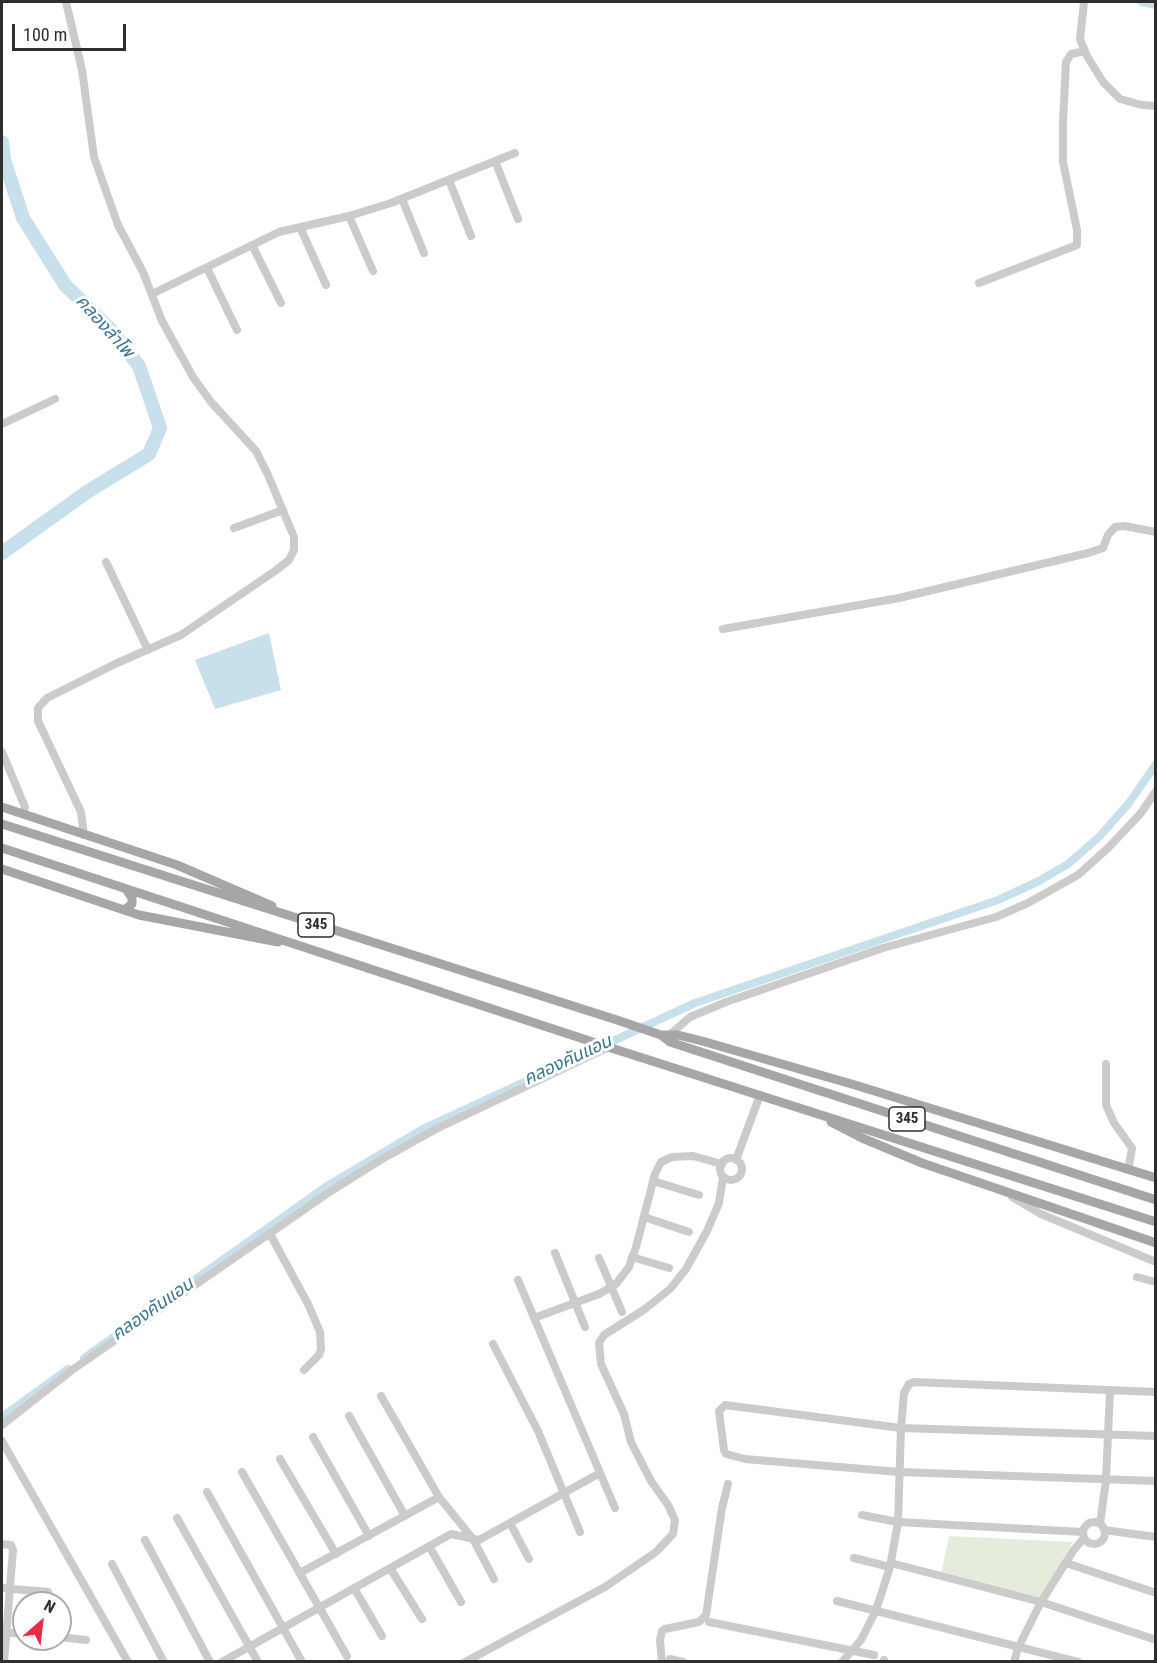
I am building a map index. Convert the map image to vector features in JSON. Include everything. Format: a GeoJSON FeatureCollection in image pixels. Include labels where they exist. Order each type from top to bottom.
{"type":"FeatureCollection","features":[{"type":"Feature","properties":{"kind":"main road"},"geometry":{"type":"LineString","coordinates":[[2,807],[156,858],[327,928]]}},
{"type":"Feature","properties":{"kind":"main road","name":"345"},"geometry":{"type":"LineString","coordinates":[[2,824],[617,1020],[1155,1200]]}},
{"type":"Feature","properties":{"kind":"main road","name":"345"},"geometry":{"type":"LineString","coordinates":[[3,848],[607,1047],[1155,1222]]}},
{"type":"Feature","properties":{"kind":"main road"},"geometry":{"type":"LineString","coordinates":[[153,873],[159,867],[160,862],[156,858]]}},
{"type":"Feature","properties":{"kind":"main road"},"geometry":{"type":"LineString","coordinates":[[2,868],[124,910],[169,922],[271,942],[293,942]]}},
{"type":"Feature","properties":{"kind":"main road"},"geometry":{"type":"LineString","coordinates":[[124,910],[132,904],[132,898],[126,890]]}},
{"type":"Feature","properties":{"kind":"main road","name":"345"},"geometry":{"type":"LineString","coordinates":[[662,1035],[702,1041],[811,1072],[1155,1178]]}},
{"type":"Feature","properties":{"kind":"main road","name":"345"},"geometry":{"type":"LineString","coordinates":[[810,1111],[889,1150],[1155,1245]]}},
{"type":"Feature","properties":{"kind":"main road"},"geometry":{"type":"LineString","coordinates":[[1001,1130],[1155,1172]]}},
{"type":"Feature","properties":{"kind":"street"},"geometry":{"type":"LineString","coordinates":[[66,2],[82,70],[94,157],[118,225],[143,272],[162,321],[193,377],[211,402],[256,451],[294,537],[294,550],[290,560],[181,635],[47,698],[38,708],[38,721],[81,812],[84,835]]}},
{"type":"Feature","properties":{"kind":"street"},"geometry":{"type":"LineString","coordinates":[[1084,2],[1080,39],[1084,51],[1103,82],[1120,99],[1155,106]]}},
{"type":"Feature","properties":{"kind":"street"},"geometry":{"type":"LineString","coordinates":[[979,283],[1077,245],[1077,231],[1063,162],[1063,122],[1066,62],[1071,54],[1084,51]]}},
{"type":"Feature","properties":{"kind":"street"},"geometry":{"type":"LineString","coordinates":[[152,294],[279,232],[349,216],[402,199],[515,153]]}},
{"type":"Feature","properties":{"kind":"street"},"geometry":{"type":"LineString","coordinates":[[495,161],[518,219]]}},
{"type":"Feature","properties":{"kind":"street"},"geometry":{"type":"LineString","coordinates":[[449,180],[471,236]]}},
{"type":"Feature","properties":{"kind":"street"},"geometry":{"type":"LineString","coordinates":[[402,199],[424,253]]}},
{"type":"Feature","properties":{"kind":"street"},"geometry":{"type":"LineString","coordinates":[[349,216],[374,271]]}},
{"type":"Feature","properties":{"kind":"street"},"geometry":{"type":"LineString","coordinates":[[300,227],[326,285]]}},
{"type":"Feature","properties":{"kind":"street"},"geometry":{"type":"LineString","coordinates":[[252,245],[281,303]]}},
{"type":"Feature","properties":{"kind":"street"},"geometry":{"type":"LineString","coordinates":[[207,268],[237,330]]}},
{"type":"Feature","properties":{"kind":"street"},"geometry":{"type":"LineString","coordinates":[[2,424],[55,399]]}},
{"type":"Feature","properties":{"kind":"street"},"geometry":{"type":"LineString","coordinates":[[234,528],[283,510]]}},
{"type":"Feature","properties":{"kind":"street"},"geometry":{"type":"LineString","coordinates":[[723,629],[899,598],[1088,553],[1103,548],[1108,535],[1115,527],[1124,526],[1155,532]]}},
{"type":"Feature","properties":{"kind":"street"},"geometry":{"type":"LineString","coordinates":[[106,562],[148,650]]}},
{"type":"Feature","properties":{"kind":"street"},"geometry":{"type":"LineString","coordinates":[[2,752],[25,807],[23,814]]}},
{"type":"Feature","properties":{"kind":"street"},"geometry":{"type":"LineString","coordinates":[[662,1035],[690,1017],[726,1002],[883,948],[996,917],[1028,903],[1086,868],[1132,822],[1155,791]]}},
{"type":"Feature","properties":{"kind":"street"},"geometry":{"type":"LineString","coordinates":[[2,1425],[72,1370],[332,1191],[415,1140],[607,1047]]}},
{"type":"Feature","properties":{"kind":"street"},"geometry":{"type":"LineString","coordinates":[[1106,1064],[1106,1106],[1114,1123],[1132,1148],[1129,1166]]}},
{"type":"Feature","properties":{"kind":"street"},"geometry":{"type":"LineString","coordinates":[[736,1160],[759,1095]]}},
{"type":"Feature","properties":{"kind":"street"},"geometry":{"type":"LineString","coordinates":[[534,1318],[599,1294],[616,1284],[629,1267],[653,1181],[661,1162],[672,1157],[693,1156],[722,1164]]}},
{"type":"Feature","properties":{"kind":"street"},"geometry":{"type":"LineString","coordinates":[[465,1662],[605,1587],[657,1552],[673,1534],[675,1520],[631,1442],[624,1414],[601,1364],[599,1343],[604,1335],[645,1309],[670,1289],[686,1269],[719,1203],[723,1177],[720,1171],[722,1164],[728,1159],[736,1160],[742,1167],[739,1177],[733,1180],[723,1177]]}},
{"type":"Feature","properties":{"kind":"street"},"geometry":{"type":"LineString","coordinates":[[653,1181],[699,1195]]}},
{"type":"Feature","properties":{"kind":"street"},"geometry":{"type":"LineString","coordinates":[[1003,1191],[1041,1214],[1155,1262]]}},
{"type":"Feature","properties":{"kind":"street"},"geometry":{"type":"LineString","coordinates":[[644,1217],[688,1232]]}},
{"type":"Feature","properties":{"kind":"street"},"geometry":{"type":"LineString","coordinates":[[270,1234],[308,1304],[320,1332],[319,1355],[304,1370]]}},
{"type":"Feature","properties":{"kind":"street"},"geometry":{"type":"LineString","coordinates":[[555,1253],[585,1327]]}},
{"type":"Feature","properties":{"kind":"street"},"geometry":{"type":"LineString","coordinates":[[632,1257],[669,1268]]}},
{"type":"Feature","properties":{"kind":"street"},"geometry":{"type":"LineString","coordinates":[[599,1258],[622,1312]]}},
{"type":"Feature","properties":{"kind":"street"},"geometry":{"type":"LineString","coordinates":[[1137,1277],[1155,1282]]}},
{"type":"Feature","properties":{"kind":"street"},"geometry":{"type":"LineString","coordinates":[[518,1280],[615,1508]]}},
{"type":"Feature","properties":{"kind":"street"},"geometry":{"type":"LineString","coordinates":[[493,1344],[538,1431],[580,1532]]}},
{"type":"Feature","properties":{"kind":"street"},"geometry":{"type":"LineString","coordinates":[[842,1662],[861,1640],[876,1610],[891,1565],[898,1522],[901,1428],[906,1388],[914,1382],[1155,1392]]}},
{"type":"Feature","properties":{"kind":"street"},"geometry":{"type":"LineString","coordinates":[[862,1515],[898,1522],[1084,1535],[1090,1543],[1098,1543],[1104,1538],[1102,1527],[1110,1390]]}},
{"type":"Feature","properties":{"kind":"street"},"geometry":{"type":"LineString","coordinates":[[381,1396],[439,1497],[473,1539],[494,1579]]}},
{"type":"Feature","properties":{"kind":"street"},"geometry":{"type":"LineString","coordinates":[[1155,1436],[901,1428],[725,1405],[719,1411],[726,1454],[745,1459],[899,1472],[1155,1481]]}},
{"type":"Feature","properties":{"kind":"street"},"geometry":{"type":"LineString","coordinates":[[349,1416],[405,1516]]}},
{"type":"Feature","properties":{"kind":"street"},"geometry":{"type":"LineString","coordinates":[[313,1437],[369,1536]]}},
{"type":"Feature","properties":{"kind":"street"},"geometry":{"type":"LineString","coordinates":[[2,1441],[128,1662]]}},
{"type":"Feature","properties":{"kind":"street"},"geometry":{"type":"LineString","coordinates":[[280,1459],[336,1554]]}},
{"type":"Feature","properties":{"kind":"street"},"geometry":{"type":"LineString","coordinates":[[242,1472],[347,1656]]}},
{"type":"Feature","properties":{"kind":"street"},"geometry":{"type":"LineString","coordinates":[[222,1662],[451,1534],[479,1540],[600,1473]]}},
{"type":"Feature","properties":{"kind":"street"},"geometry":{"type":"LineString","coordinates":[[683,1662],[666,1660],[660,1640],[662,1631],[699,1622],[706,1615],[722,1508],[728,1484]]}},
{"type":"Feature","properties":{"kind":"street"},"geometry":{"type":"LineString","coordinates":[[207,1492],[302,1662]]}},
{"type":"Feature","properties":{"kind":"street"},"geometry":{"type":"LineString","coordinates":[[300,1573],[439,1497]]}},
{"type":"Feature","properties":{"kind":"street"},"geometry":{"type":"LineString","coordinates":[[177,1518],[258,1662]]}},
{"type":"Feature","properties":{"kind":"street"},"geometry":{"type":"LineString","coordinates":[[510,1523],[529,1559]]}},
{"type":"Feature","properties":{"kind":"street"},"geometry":{"type":"LineString","coordinates":[[1014,1662],[1018,1648],[1041,1602],[1084,1535],[1086,1526],[1091,1523],[1155,1537]]}},
{"type":"Feature","properties":{"kind":"street"},"geometry":{"type":"LineString","coordinates":[[145,1540],[210,1662]]}},
{"type":"Feature","properties":{"kind":"street"},"geometry":{"type":"LineString","coordinates":[[2,1544],[10,1545],[14,1550],[5,1588],[4,1662]]}},
{"type":"Feature","properties":{"kind":"street"},"geometry":{"type":"LineString","coordinates":[[429,1546],[460,1602]]}},
{"type":"Feature","properties":{"kind":"street"},"geometry":{"type":"LineString","coordinates":[[854,1558],[1041,1602],[1155,1640]]}},
{"type":"Feature","properties":{"kind":"street"},"geometry":{"type":"LineString","coordinates":[[1066,1563],[1155,1593]]}},
{"type":"Feature","properties":{"kind":"street"},"geometry":{"type":"LineString","coordinates":[[112,1564],[164,1662]]}},
{"type":"Feature","properties":{"kind":"street"},"geometry":{"type":"LineString","coordinates":[[390,1568],[422,1619]]}},
{"type":"Feature","properties":{"kind":"street"},"geometry":{"type":"LineString","coordinates":[[5,1588],[37,1591]]}},
{"type":"Feature","properties":{"kind":"street"},"geometry":{"type":"LineString","coordinates":[[354,1588],[381,1636]]}},
{"type":"Feature","properties":{"kind":"street"},"geometry":{"type":"LineString","coordinates":[[837,1601],[1078,1662]]}},
{"type":"Feature","properties":{"kind":"street"},"geometry":{"type":"LineString","coordinates":[[709,1622],[874,1654]]}},
{"type":"Feature","properties":{"kind":"street"},"geometry":{"type":"LineString","coordinates":[[72,1638],[86,1640]]}},
{"type":"Feature","properties":{"kind":"green space"},"geometry":{"type":"Polygon","coordinates":[[[949,1536],[1073,1542],[1040,1598],[941,1574],[949,1536]]]}},
{"type":"Feature","properties":{"kind":"water"},"geometry":{"type":"Polygon","coordinates":[[[269,633],[281,690],[215,709],[195,660],[269,633]]]}},
{"type":"Feature","properties":{"kind":"waterway"},"geometry":{"type":"LineString","coordinates":[[1142,2],[1156,5]]}},
{"type":"Feature","properties":{"kind":"waterway","name":"คลองลำโพ"},"geometry":{"type":"LineString","coordinates":[[2,142],[4,160],[23,218],[65,285],[112,331],[139,366],[160,428],[149,454],[87,492],[2,553]]}},
{"type":"Feature","properties":{"kind":"waterway","name":"คลองคันแอน"},"geometry":{"type":"LineString","coordinates":[[84,1358],[327,1186],[423,1129],[695,1003],[998,900],[1037,882],[1068,864],[1099,837],[1129,803],[1156,764]]}},
{"type":"Feature","properties":{"kind":"waterway","name":"คลองคันแอน"},"geometry":{"type":"LineString","coordinates":[[2,1417],[68,1369]]}}]}
